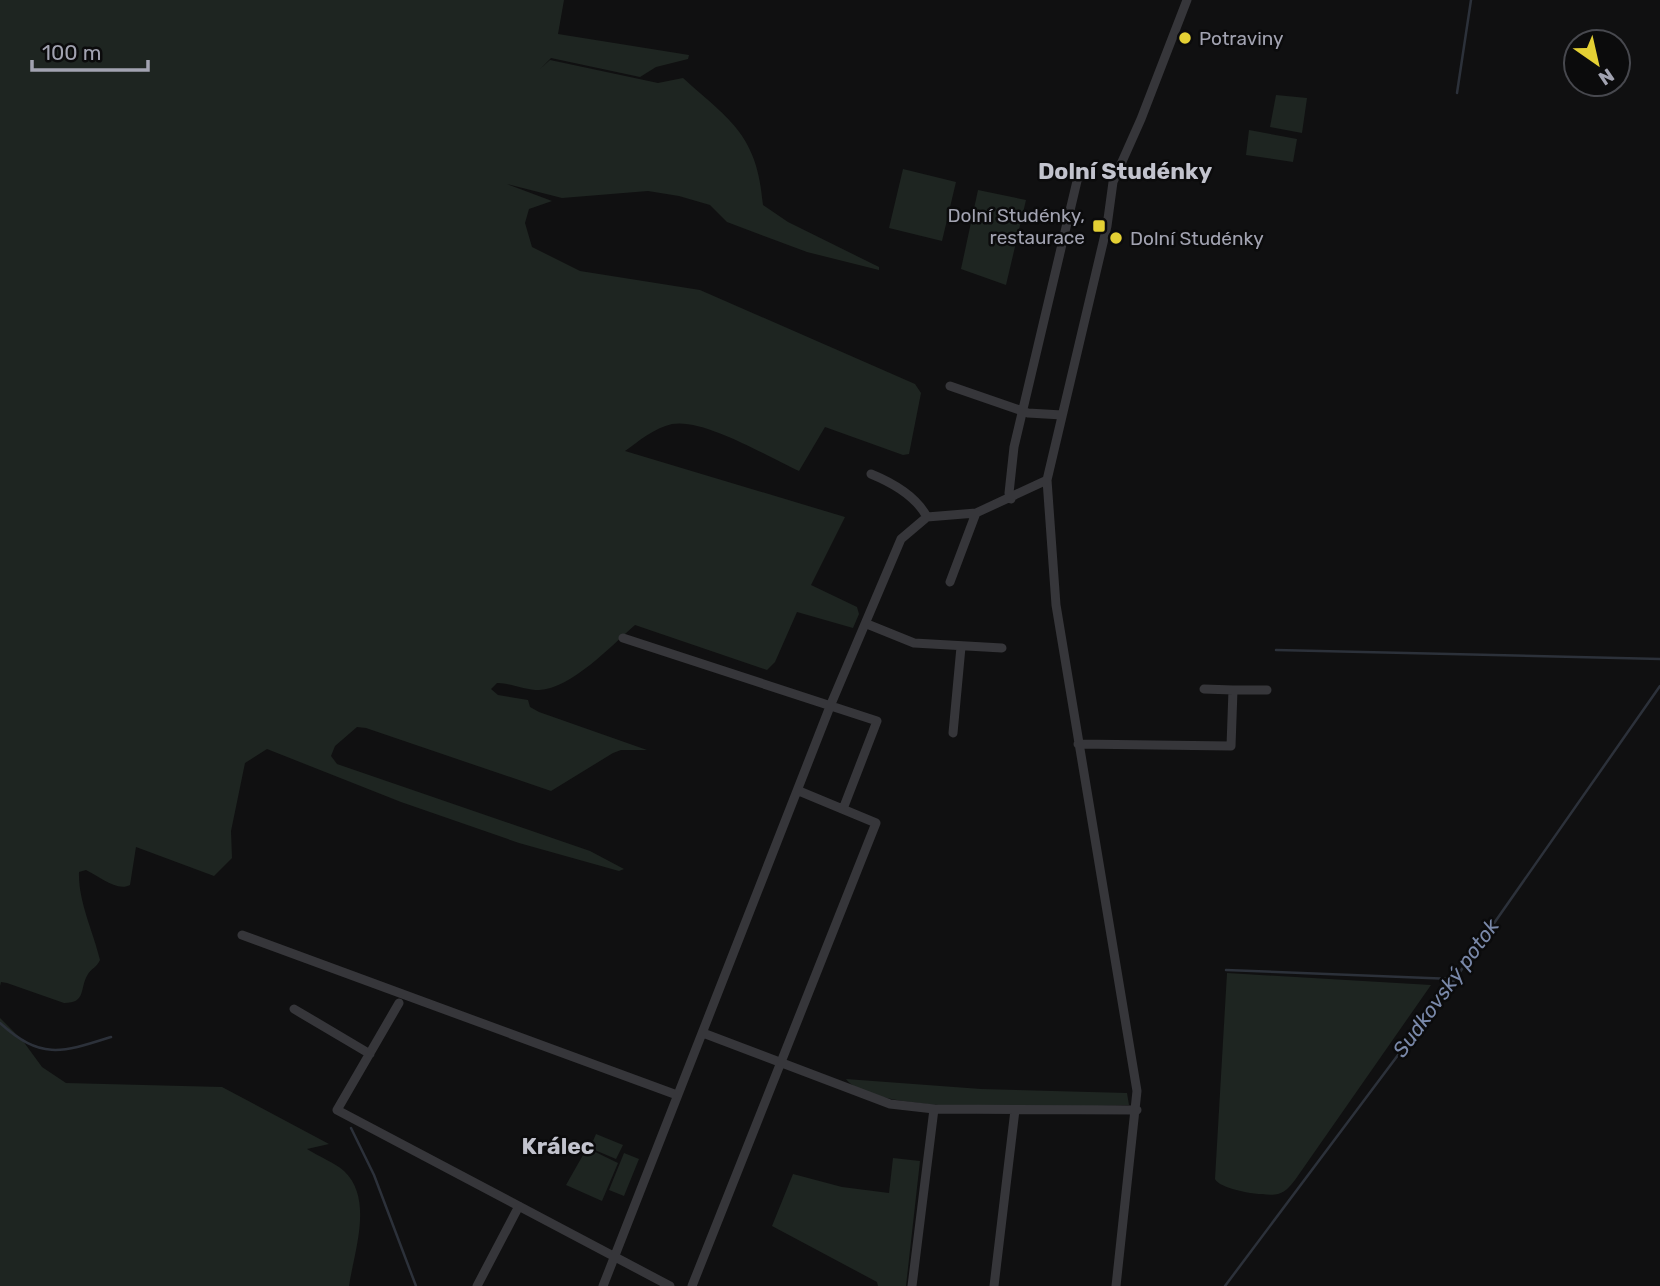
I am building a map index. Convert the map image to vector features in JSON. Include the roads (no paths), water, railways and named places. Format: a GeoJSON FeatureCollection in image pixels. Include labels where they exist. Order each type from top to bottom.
{"type":"FeatureCollection","features":[{"type":"Feature","properties":{"kind":"street"},"geometry":{"type":"LineString","coordinates":[[1116,1286],[1137,1091],[1056,605],[1047,480],[1107,226],[1113,182],[1187,0]]}},
{"type":"Feature","properties":{"kind":"street"},"geometry":{"type":"LineString","coordinates":[[1011,499],[1009,493],[1014,447],[1077,181]]}},
{"type":"Feature","properties":{"kind":"street"},"geometry":{"type":"LineString","coordinates":[[950,386],[1022,411],[1062,415]]}},
{"type":"Feature","properties":{"kind":"street"},"geometry":{"type":"LineString","coordinates":[[871,474],[891,482],[910,496],[921,506],[927,517]]}},
{"type":"Feature","properties":{"kind":"street"},"geometry":{"type":"LineString","coordinates":[[603,1286],[831,704],[867,624],[881,580],[901,539],[927,517],[976,513],[1047,480]]}},
{"type":"Feature","properties":{"kind":"street"},"geometry":{"type":"LineString","coordinates":[[950,582],[976,513]]}},
{"type":"Feature","properties":{"kind":"street"},"geometry":{"type":"LineString","coordinates":[[867,624],[914,643],[1002,648]]}},
{"type":"Feature","properties":{"kind":"street"},"geometry":{"type":"LineString","coordinates":[[623,638],[877,721],[843,809]]}},
{"type":"Feature","properties":{"kind":"street"},"geometry":{"type":"LineString","coordinates":[[953,733],[961,646]]}},
{"type":"Feature","properties":{"kind":"street"},"geometry":{"type":"LineString","coordinates":[[1203,689],[1267,690]]}},
{"type":"Feature","properties":{"kind":"street"},"geometry":{"type":"LineString","coordinates":[[1078,744],[1231,746],[1233,690]]}},
{"type":"Feature","properties":{"kind":"street"},"geometry":{"type":"LineString","coordinates":[[692,1286],[876,823],[799,791]]}},
{"type":"Feature","properties":{"kind":"street"},"geometry":{"type":"LineString","coordinates":[[242,935],[677,1095]]}},
{"type":"Feature","properties":{"kind":"street"},"geometry":{"type":"LineString","coordinates":[[399,1003],[337,1110],[670,1286]]}},
{"type":"Feature","properties":{"kind":"street"},"geometry":{"type":"LineString","coordinates":[[294,1009],[370,1054]]}},
{"type":"Feature","properties":{"kind":"street"},"geometry":{"type":"LineString","coordinates":[[704,1033],[890,1104],[934,1109],[1137,1110]]}},
{"type":"Feature","properties":{"kind":"street"},"geometry":{"type":"LineString","coordinates":[[912,1286],[934,1109]]}},
{"type":"Feature","properties":{"kind":"street"},"geometry":{"type":"LineString","coordinates":[[993,1286],[1015,1110]]}},
{"type":"Feature","properties":{"kind":"street"},"geometry":{"type":"LineString","coordinates":[[477,1286],[519,1206]]}},
{"type":"Feature","properties":{"kind":"waterway"},"geometry":{"type":"LineString","coordinates":[[1457,93],[1471,0]]}},
{"type":"Feature","properties":{"kind":"waterway"},"geometry":{"type":"LineString","coordinates":[[1276,650],[1660,659]]}},
{"type":"Feature","properties":{"kind":"waterway","name":"Sudkovský potok"},"geometry":{"type":"LineString","coordinates":[[1225,1286],[1455,979],[1660,686]]}},
{"type":"Feature","properties":{"kind":"waterway"},"geometry":{"type":"LineString","coordinates":[[1226,970],[1453,979]]}},
{"type":"Feature","properties":{"kind":"waterway"},"geometry":{"type":"LineString","coordinates":[[0,1023],[28,1043],[52,1050],[78,1047],[111,1037]]}},
{"type":"Feature","properties":{"kind":"waterway"},"geometry":{"type":"LineString","coordinates":[[351,1128],[374,1175],[416,1286]]}},
{"type":"Feature","properties":{"kind":"place","name":"Potraviny"},"geometry":{"type":"Point","coordinates":[1185,38]}},
{"type":"Feature","properties":{"kind":"place","name":"Dolní Studénky, restaurace"},"geometry":{"type":"Point","coordinates":[1099,226]}},
{"type":"Feature","properties":{"kind":"place","name":"Dolní Studénky"},"geometry":{"type":"Point","coordinates":[1116,238]}},
{"type":"Feature","properties":{"kind":"district","name":"Dolní Studénky"},"geometry":{"type":"Point","coordinates":[1125,171]}},
{"type":"Feature","properties":{"kind":"district","name":"Králec"},"geometry":{"type":"Point","coordinates":[558,1146]}}]}
